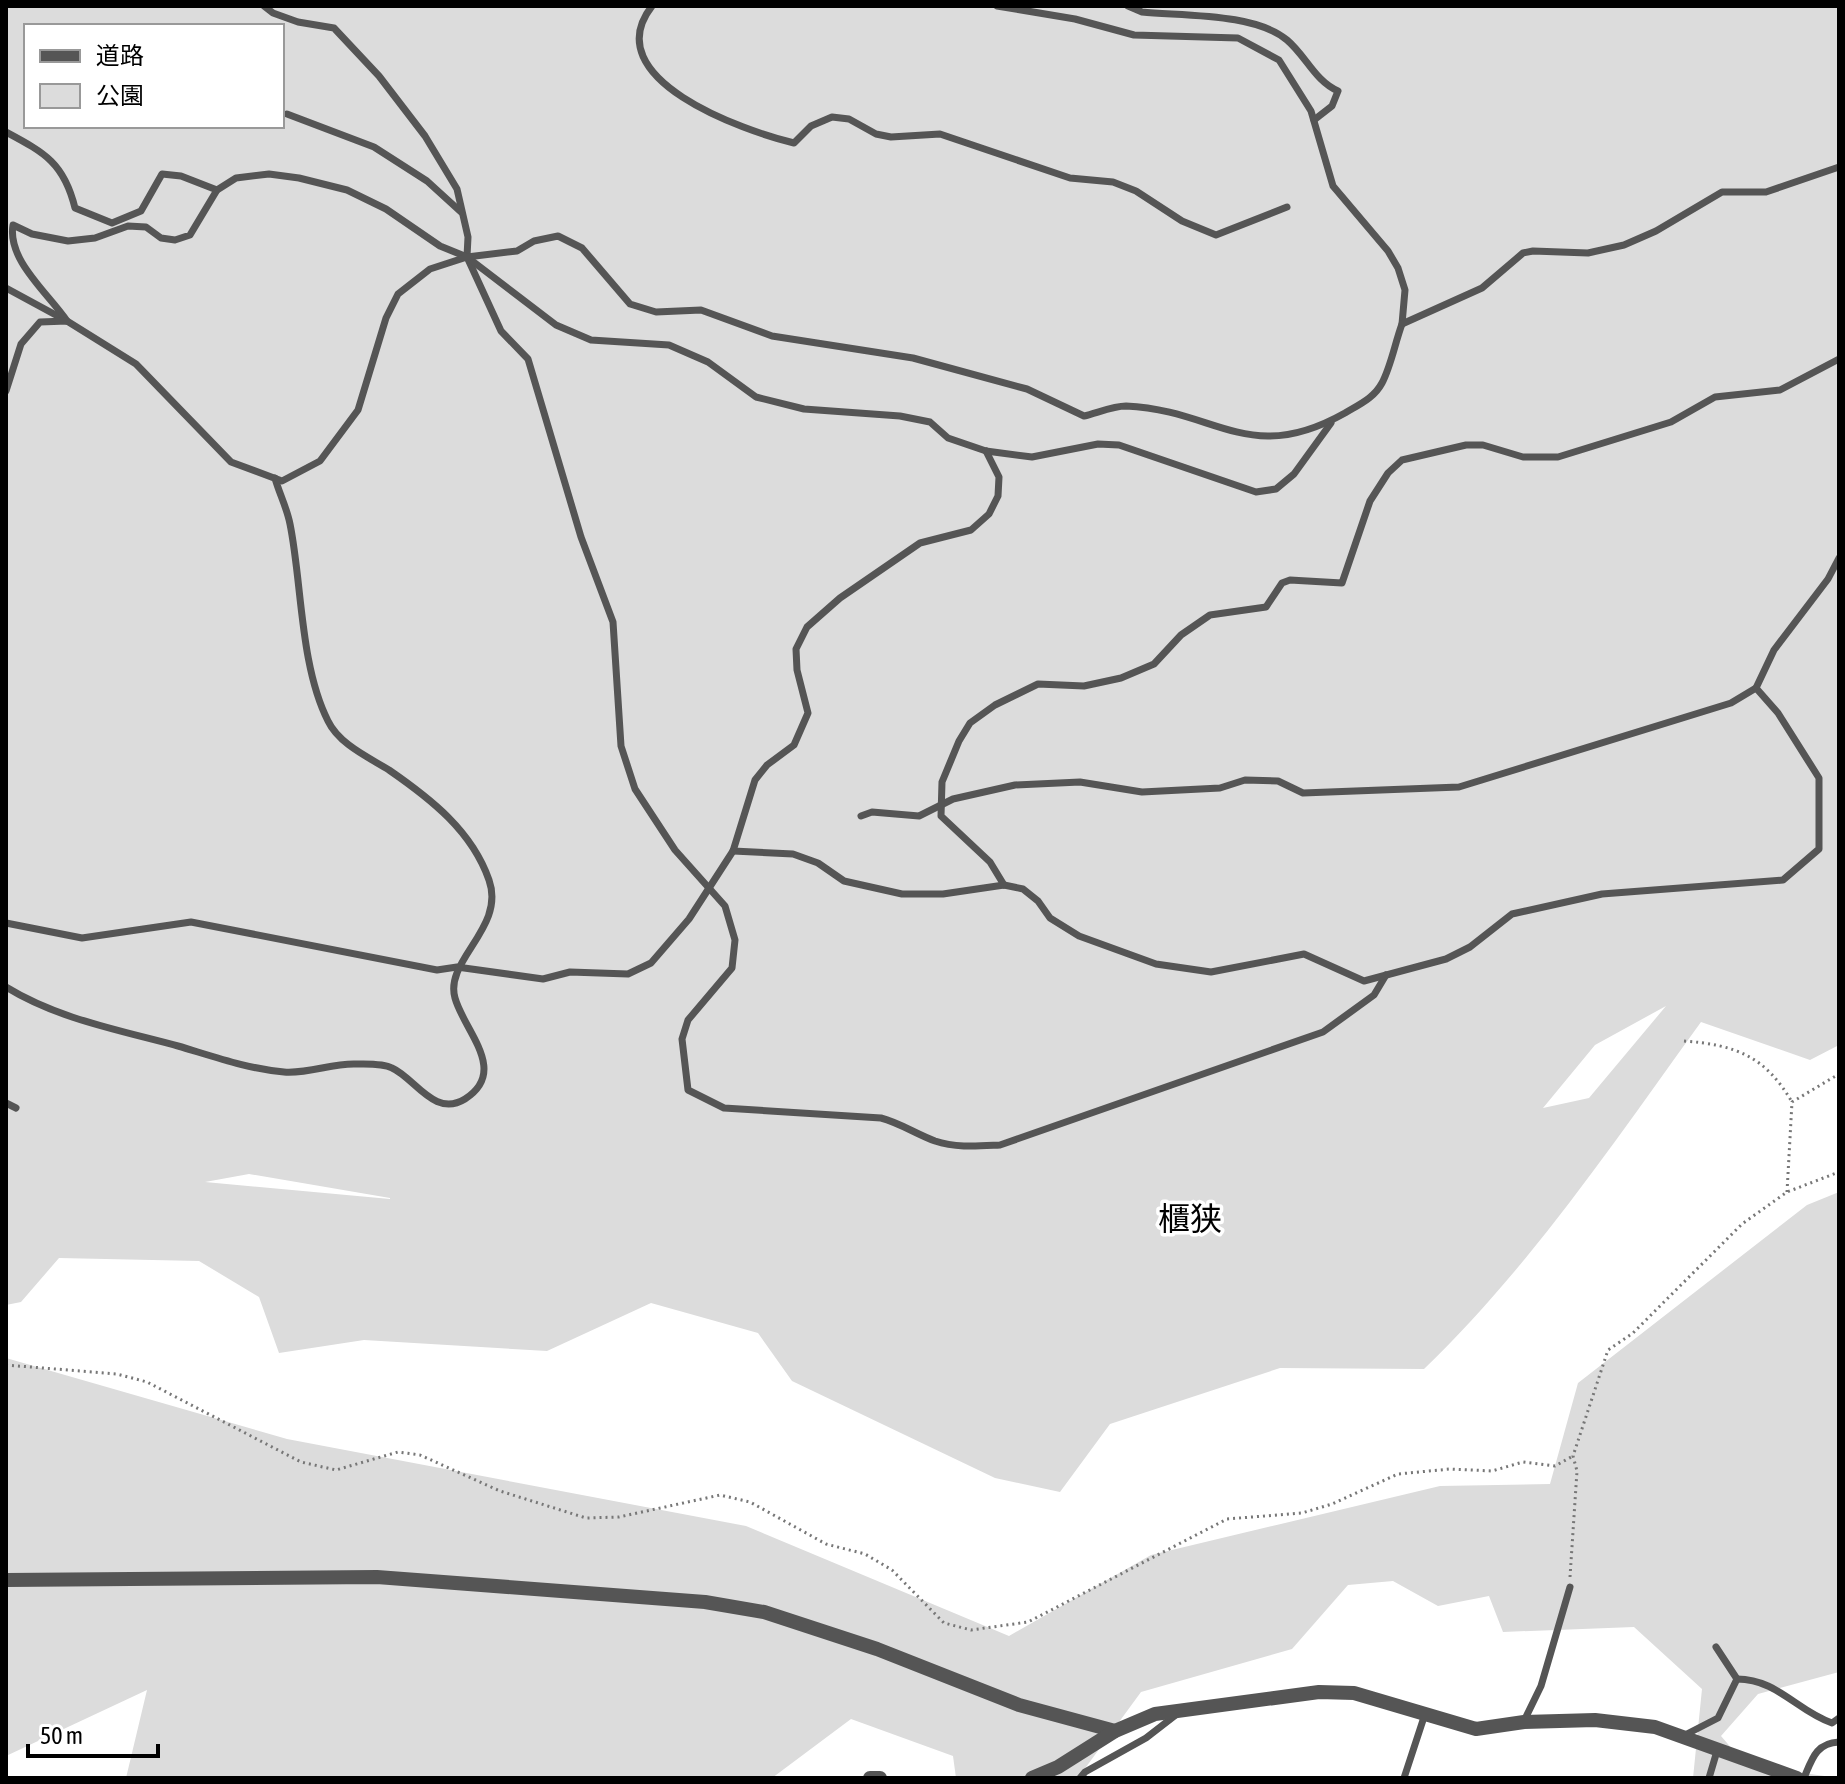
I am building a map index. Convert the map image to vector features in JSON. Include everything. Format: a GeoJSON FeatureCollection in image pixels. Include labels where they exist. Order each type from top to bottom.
{"type":"FeatureCollection","features":[{"type":"Feature","properties":{"kind":"street"},"geometry":{"type":"LineString","coordinates":[[6,1580],[377,1577],[705,1602],[764,1612],[877,1649],[1019,1705],[1115,1731]]}},
{"type":"Feature","properties":{"kind":"street"},"geometry":{"type":"LineString","coordinates":[[1032,1778],[1058,1767],[1115,1731],[1155,1714],[1319,1692],[1354,1693],[1476,1729],[1524,1722],[1595,1720],[1655,1727],[1797,1778]]}},
{"type":"Feature","properties":{"kind":"street"},"geometry":{"type":"LineString","coordinates":[[870,1778],[880,1778]]}},
{"type":"Feature","properties":{"kind":"lane"},"geometry":{"type":"LineString","coordinates":[[264,6],[273,13],[298,22],[334,28],[379,76],[425,136],[457,189],[468,237],[467,257],[501,331],[528,359],[581,537],[603,591],[616,651],[621,746],[635,789],[675,850],[725,906],[735,940],[732,968],[688,1020],[682,1039],[688,1090],[724,1108],[881,1118],[902,1124],[936,1141],[961,1147],[1000,1145],[1323,1032],[1374,995],[1386,975]]}},
{"type":"Feature","properties":{"kind":"lane"},"geometry":{"type":"LineString","coordinates":[[652,6],[639,30],[643,55],[651,71],[674,93],[764,136],[794,143],[811,126],[832,117],[849,119],[876,134],[891,137],[940,134],[1070,178],[1113,182],[1136,191],[1182,221],[1216,235],[1287,207]]}},
{"type":"Feature","properties":{"kind":"lane"},"geometry":{"type":"LineString","coordinates":[[6,288],[136,364],[158,384],[215,449],[231,462],[282,481],[320,461],[358,410],[386,318],[398,294],[430,269],[467,257],[517,251],[534,241],[558,236],[582,248],[630,304],[656,312],[701,310],[772,336],[913,358],[1027,389],[1084,416],[1124,406],[1190,418],[1243,436],[1268,438],[1320,427],[1372,397],[1378,389],[1402,324],[1405,290],[1388,251],[1333,186],[1314,120],[1279,60],[1238,38],[1134,35],[1075,19],[997,6]]}},
{"type":"Feature","properties":{"kind":"lane"},"geometry":{"type":"LineString","coordinates":[[1128,6],[1142,12],[1264,25],[1283,36],[1298,50],[1322,83],[1338,91],[1332,106],[1314,120]]}},
{"type":"Feature","properties":{"kind":"lane"},"geometry":{"type":"LineString","coordinates":[[287,114],[374,147],[427,181],[463,213]]}},
{"type":"Feature","properties":{"kind":"lane"},"geometry":{"type":"LineString","coordinates":[[6,132],[54,160],[69,185],[75,208],[112,223],[141,211],[162,174],[181,176],[217,190]]}},
{"type":"Feature","properties":{"kind":"lane"},"geometry":{"type":"LineString","coordinates":[[1402,324],[1482,288],[1523,253],[1588,253],[1624,245],[1656,231],[1722,192],[1766,192],[1839,167]]}},
{"type":"Feature","properties":{"kind":"lane"},"geometry":{"type":"LineString","coordinates":[[67,321],[22,264],[11,239],[13,225],[32,234],[68,241],[95,238],[128,226],[146,227],[161,238],[175,240],[190,235],[217,190],[236,178],[269,174],[347,190],[386,209],[440,246],[467,257],[556,325],[591,340],[669,345],[708,362],[756,397],[804,409],[900,416],[930,422],[948,438],[986,451],[1032,457],[1098,444],[1119,445],[1256,492],[1276,489],[1294,474],[1335,418]]}},
{"type":"Feature","properties":{"kind":"lane"},"geometry":{"type":"LineString","coordinates":[[6,391],[21,344],[40,322],[67,321]]}},
{"type":"Feature","properties":{"kind":"lane"},"geometry":{"type":"LineString","coordinates":[[1004,885],[990,862],[949,827],[940,808],[942,782],[959,741],[970,723],[995,705],[1038,684],[1084,686],[1121,678],[1154,664],[1181,635],[1210,615],[1266,607],[1282,583],[1290,580],[1342,583],[1370,501],[1402,460],[1428,451],[1466,445],[1483,445],[1523,457],[1558,457],[1671,422],[1715,397],[1780,390],[1839,359]]}},
{"type":"Feature","properties":{"kind":"lane"},"geometry":{"type":"LineString","coordinates":[[6,923],[36,931],[96,938],[191,922],[437,970],[461,968],[543,979],[570,972],[628,974],[651,963],[708,890],[733,851],[755,780],[767,765],[794,745],[808,713],[796,660],[796,649],[807,627],[840,598],[920,543],[971,530],[989,514],[998,496],[999,477],[986,451]]}},
{"type":"Feature","properties":{"kind":"lane"},"geometry":{"type":"LineString","coordinates":[[6,987],[56,1013],[249,1066],[308,1073],[351,1064],[391,1067],[425,1097],[443,1102],[463,1101],[482,1082],[485,1063],[455,1000],[453,987],[488,922],[493,903],[491,884],[462,829],[431,801],[360,752],[328,721],[310,661],[290,522],[275,478]]}},
{"type":"Feature","properties":{"kind":"lane"},"geometry":{"type":"LineString","coordinates":[[861,816],[872,812],[919,816],[953,799],[1015,785],[1080,782],[1142,792],[1220,788],[1245,780],[1278,781],[1303,793],[1459,787],[1731,703],[1756,688],[1774,650],[1828,579],[1839,558]]}},
{"type":"Feature","properties":{"kind":"lane"},"geometry":{"type":"LineString","coordinates":[[733,851],[793,854],[818,863],[844,881],[902,894],[943,894],[1004,885],[1023,889],[1038,901],[1050,918],[1079,936],[1156,964],[1211,972],[1304,954],[1364,981],[1446,959],[1470,947],[1512,914],[1602,894],[1783,880],[1794,872],[1819,849],[1819,778],[1778,713],[1756,688]]}},
{"type":"Feature","properties":{"kind":"lane"},"geometry":{"type":"LineString","coordinates":[[6,1103],[16,1108]]}},
{"type":"Feature","properties":{"kind":"lane"},"geometry":{"type":"LineString","coordinates":[[1524,1722],[1541,1686],[1570,1587]]}},
{"type":"Feature","properties":{"kind":"lane"},"geometry":{"type":"LineString","coordinates":[[1716,1647],[1737,1679]]}},
{"type":"Feature","properties":{"kind":"lane"},"geometry":{"type":"LineString","coordinates":[[1737,1679],[1756,1679],[1777,1688],[1816,1717],[1832,1723],[1839,1718]]}},
{"type":"Feature","properties":{"kind":"lane"},"geometry":{"type":"LineString","coordinates":[[1681,1737],[1718,1718],[1737,1679]]}},
{"type":"Feature","properties":{"kind":"lane"},"geometry":{"type":"LineString","coordinates":[[1080,1778],[1085,1772],[1146,1738],[1182,1710]]}},
{"type":"Feature","properties":{"kind":"lane"},"geometry":{"type":"LineString","coordinates":[[1404,1778],[1425,1714]]}},
{"type":"Feature","properties":{"kind":"lane"},"geometry":{"type":"LineString","coordinates":[[1804,1778],[1814,1754],[1826,1743],[1839,1742]]}},
{"type":"Feature","properties":{"kind":"lane"},"geometry":{"type":"LineString","coordinates":[[1709,1778],[1717,1751]]}},
{"type":"Feature","properties":{"kind":"path"},"geometry":{"type":"LineString","coordinates":[[1684,1041],[1717,1044],[1752,1057],[1776,1075],[1792,1102],[1787,1192]]}},
{"type":"Feature","properties":{"kind":"path"},"geometry":{"type":"LineString","coordinates":[[1792,1102],[1839,1074]]}},
{"type":"Feature","properties":{"kind":"path"},"geometry":{"type":"LineString","coordinates":[[1570,1587],[1577,1471],[1573,1456],[1608,1350],[1633,1333],[1742,1224],[1787,1192],[1839,1172]]}},
{"type":"Feature","properties":{"kind":"path"},"geometry":{"type":"LineString","coordinates":[[6,1365],[132,1378],[147,1382],[301,1462],[336,1470],[398,1452],[420,1455],[500,1491],[586,1518],[619,1517],[720,1495],[750,1502],[826,1544],[865,1554],[892,1570],[944,1623],[971,1630],[1028,1622],[1227,1519],[1302,1513],[1332,1504],[1398,1474],[1450,1469],[1492,1471],[1523,1462],[1555,1466],[1573,1456]]}},
{"type":"Feature","properties":{"kind":"green space"},"geometry":{"type":"Polygon","coordinates":[[[6,6],[1839,6],[1839,1045],[1810,1060],[1701,1022],[1536,1246],[1424,1369],[1280,1368],[1110,1424],[1060,1492],[995,1478],[792,1381],[758,1333],[651,1303],[547,1351],[364,1340],[279,1353],[259,1297],[199,1261],[59,1258],[21,1302],[6,1305],[6,6]],[[1666,1006],[1595,1045],[1543,1108],[1589,1098],[1666,1006]],[[249,1174],[205,1182],[390,1199],[390,1198],[249,1174]]]}},
{"type":"Feature","properties":{"kind":"green space"},"geometry":{"type":"Polygon","coordinates":[[[1839,1192],[1839,1672],[1758,1694],[1721,1736],[1746,1765],[1839,1778],[1693,1778],[1702,1689],[1634,1627],[1503,1632],[1489,1596],[1438,1606],[1393,1581],[1348,1585],[1292,1649],[1141,1692],[1078,1778],[956,1778],[953,1756],[851,1719],[772,1778],[126,1778],[147,1690],[6,1756],[6,1358],[287,1439],[746,1526],[1009,1636],[1151,1555],[1440,1486],[1550,1484],[1578,1383],[1807,1205],[1839,1192]]]}},
{"type":"Feature","properties":{"kind":"district","name":"櫃狭"},"geometry":{"type":"Point","coordinates":[1190,1218]}}]}
